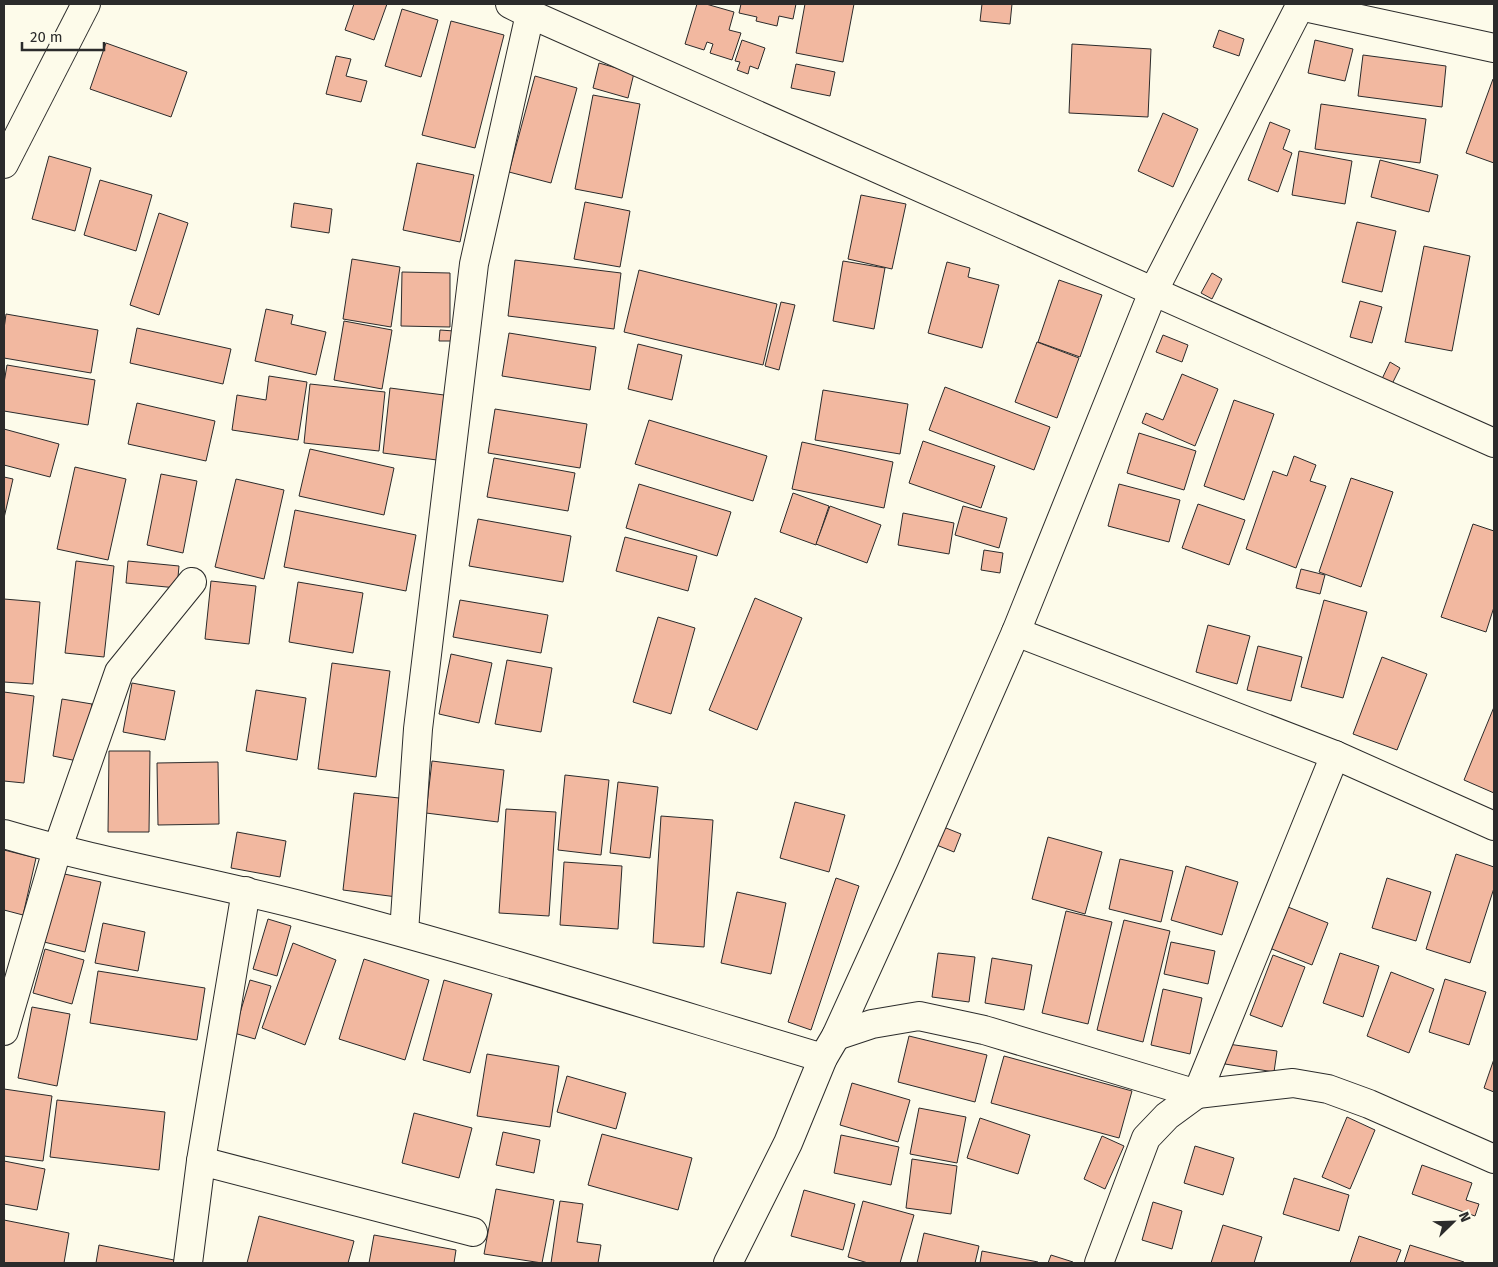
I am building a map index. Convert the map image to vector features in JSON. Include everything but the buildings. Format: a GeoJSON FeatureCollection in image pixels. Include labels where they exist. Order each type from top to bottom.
{"type":"FeatureCollection","features":[{"type":"Feature","properties":{"kind":"street"},"geometry":{"type":"LineString","coordinates":[[5,157],[86,4]]}},
{"type":"Feature","properties":{"kind":"street"},"geometry":{"type":"LineString","coordinates":[[728,1263],[788,1143],[1016,632],[1153,292],[1301,5],[1494,48]]}},
{"type":"Feature","properties":{"kind":"street"},"geometry":{"type":"LineString","coordinates":[[404,932],[418,729],[474,264],[520,9],[1494,443]]}},
{"type":"Feature","properties":{"kind":"street"},"geometry":{"type":"LineString","coordinates":[[4,1031],[57,850],[119,672],[192,582]]}},
{"type":"Feature","properties":{"kind":"street"},"geometry":{"type":"LineString","coordinates":[[1016,632],[1335,755],[1494,826]]}},
{"type":"Feature","properties":{"kind":"street"},"geometry":{"type":"LineString","coordinates":[[1100,1263],[1146,1138],[1167,1116],[1197,1094],[1335,755]]}},
{"type":"Feature","properties":{"kind":"street"},"geometry":{"type":"LineString","coordinates":[[4,834],[57,850],[246,891],[830,1047],[872,1024],[919,1016],[984,1030],[1197,1094],[1293,1083],[1328,1089],[1368,1104],[1494,1159]]}},
{"type":"Feature","properties":{"kind":"street"},"geometry":{"type":"LineString","coordinates":[[188,1263],[201,1161],[246,891]]}},
{"type":"Feature","properties":{"kind":"street"},"geometry":{"type":"LineString","coordinates":[[201,1161],[473,1232]]}}]}
